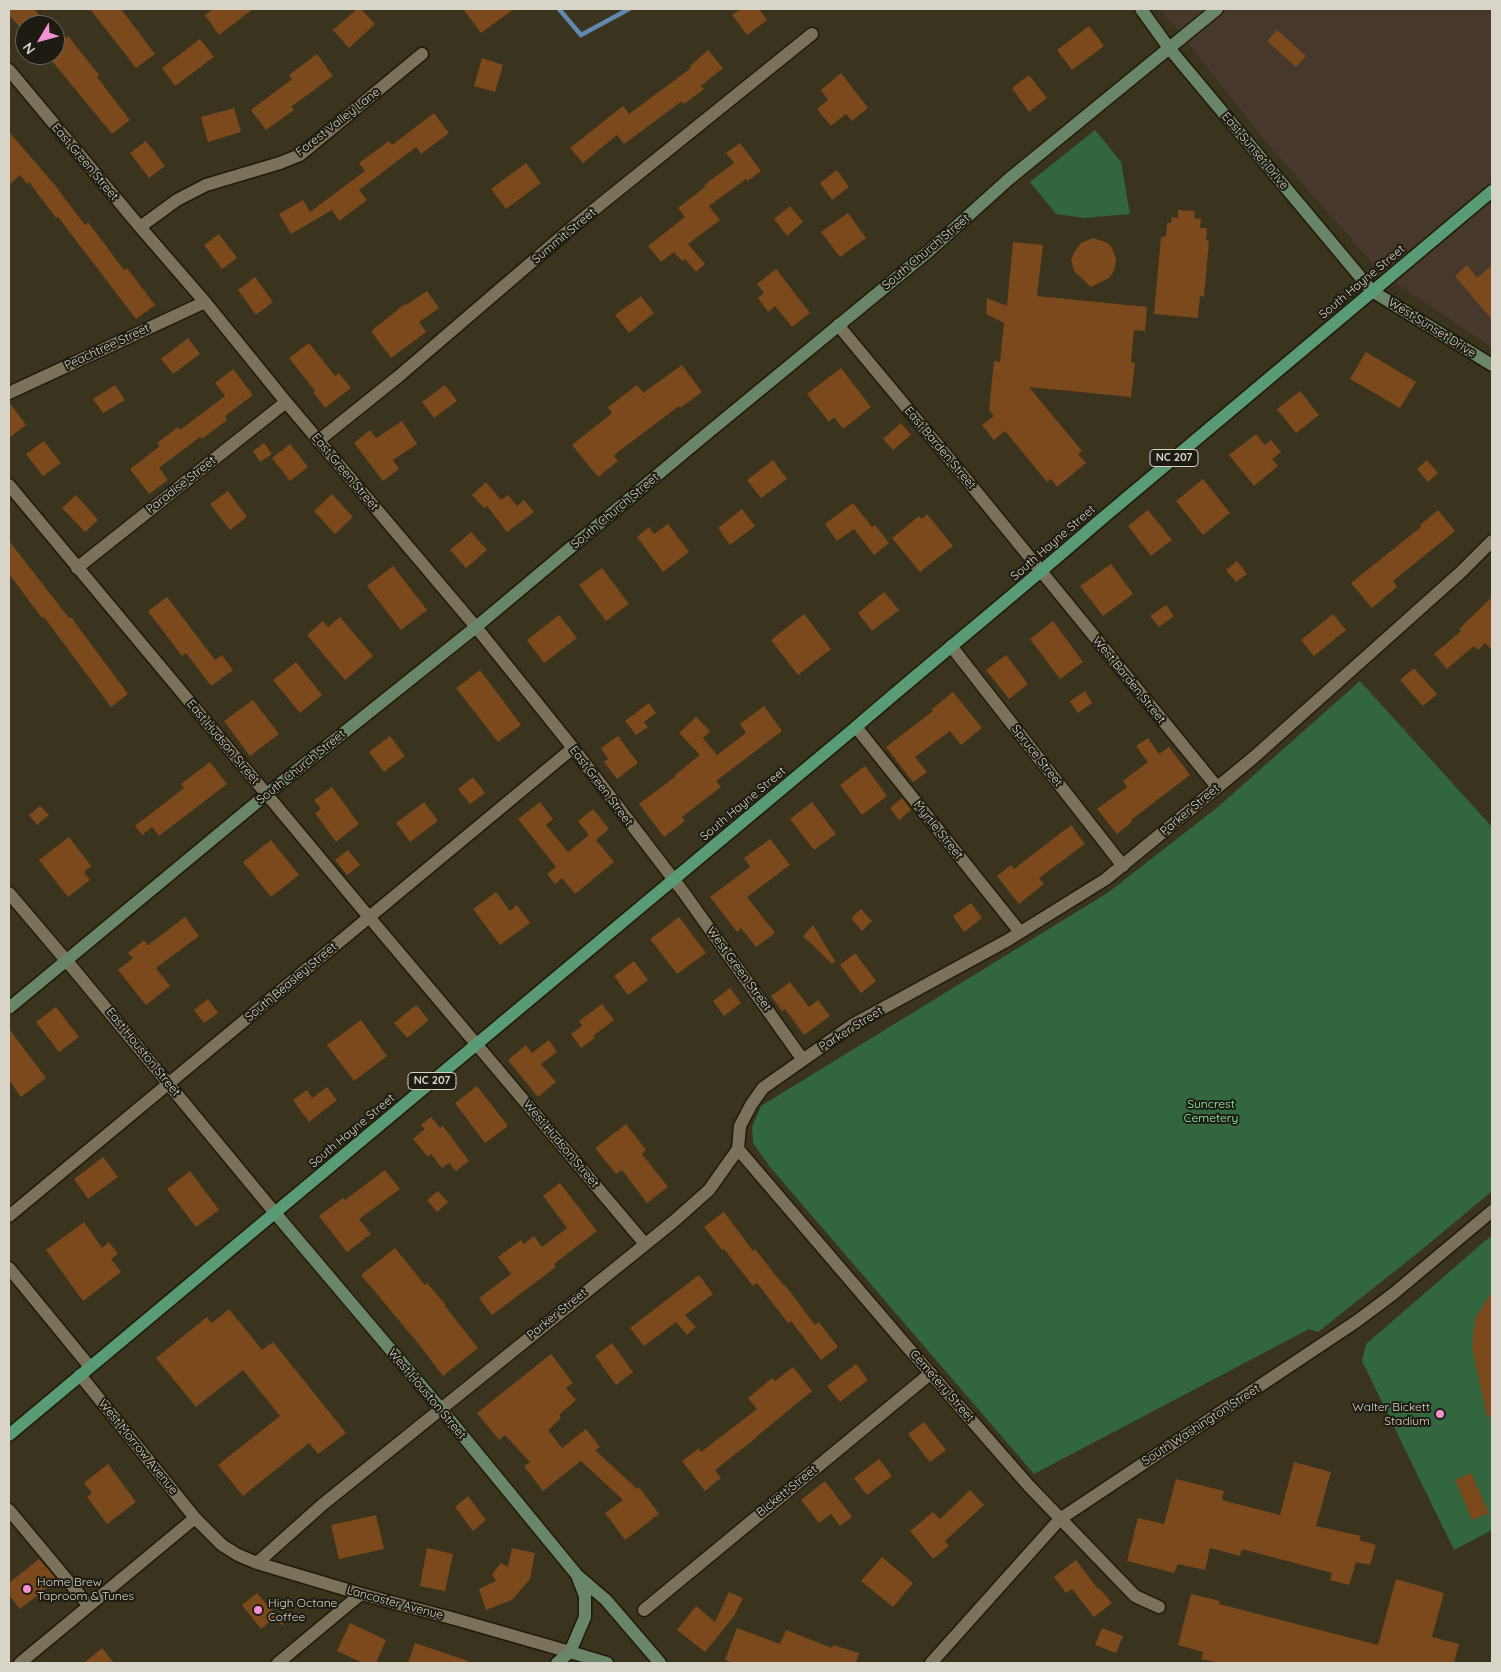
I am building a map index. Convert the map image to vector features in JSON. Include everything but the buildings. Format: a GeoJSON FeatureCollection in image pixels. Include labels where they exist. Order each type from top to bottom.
{"type":"FeatureCollection","features":[{"type":"Feature","properties":{"kind":"main road","name":"South Hayne Street"},"geometry":{"type":"LineString","coordinates":[[9,1435],[674,880],[1492,191]]}},
{"type":"Feature","properties":{"kind":"street","name":"East Sunset Drive"},"geometry":{"type":"LineString","coordinates":[[1141,9],[1169,48],[1372,291]]}},
{"type":"Feature","properties":{"kind":"street","name":"South Church Street"},"geometry":{"type":"LineString","coordinates":[[9,1008],[268,794],[476,627],[929,251],[1009,179],[1217,9]]}},
{"type":"Feature","properties":{"kind":"street","name":"Summit Street"},"geometry":{"type":"LineString","coordinates":[[318,440],[400,376],[575,226],[812,34]]}},
{"type":"Feature","properties":{"kind":"street","name":"Forest Valley Lane"},"geometry":{"type":"LineString","coordinates":[[140,227],[177,200],[206,185],[280,163],[300,154],[422,54]]}},
{"type":"Feature","properties":{"kind":"street","name":"East Green Street"},"geometry":{"type":"LineString","coordinates":[[9,70],[476,627],[573,748],[674,880]]}},
{"type":"Feature","properties":{"kind":"street","name":"West Sunset Drive"},"geometry":{"type":"LineString","coordinates":[[1372,291],[1492,365]]}},
{"type":"Feature","properties":{"kind":"street","name":"Peachtree Street"},"geometry":{"type":"LineString","coordinates":[[9,393],[205,302]]}},
{"type":"Feature","properties":{"kind":"street","name":"East Barden Street"},"geometry":{"type":"LineString","coordinates":[[838,325],[1041,572]]}},
{"type":"Feature","properties":{"kind":"street","name":"Paradise Street"},"geometry":{"type":"LineString","coordinates":[[77,568],[286,402]]}},
{"type":"Feature","properties":{"kind":"street","name":"East Hudson Street"},"geometry":{"type":"LineString","coordinates":[[9,485],[477,1044]]}},
{"type":"Feature","properties":{"kind":"street","name":"Parker Street"},"geometry":{"type":"LineString","coordinates":[[257,1563],[322,1504],[645,1244],[709,1190],[738,1149],[740,1126],[763,1088],[854,1024],[1020,932],[1106,879],[1261,751],[1461,572],[1492,541]]}},
{"type":"Feature","properties":{"kind":"street","name":"West Barden Street"},"geometry":{"type":"LineString","coordinates":[[1041,572],[1217,787]]}},
{"type":"Feature","properties":{"kind":"street","name":"Spruce Street"},"geometry":{"type":"LineString","coordinates":[[951,646],[1123,866]]}},
{"type":"Feature","properties":{"kind":"street","name":"Myrtle Street"},"geometry":{"type":"LineString","coordinates":[[856,727],[1020,932]]}},
{"type":"Feature","properties":{"kind":"street","name":"South Beasley Street"},"geometry":{"type":"LineString","coordinates":[[9,1216],[573,748]]}},
{"type":"Feature","properties":{"kind":"street","name":"West Green Street"},"geometry":{"type":"LineString","coordinates":[[674,880],[804,1060]]}},
{"type":"Feature","properties":{"kind":"street","name":"East Houston Street"},"geometry":{"type":"LineString","coordinates":[[9,893],[275,1213]]}},
{"type":"Feature","properties":{"kind":"street","name":"West Hudson Street"},"geometry":{"type":"LineString","coordinates":[[477,1044],[645,1244]]}},
{"type":"Feature","properties":{"kind":"street","name":"Cemetery Street"},"geometry":{"type":"LineString","coordinates":[[738,1149],[1016,1472],[1135,1596],[1160,1608]]}},
{"type":"Feature","properties":{"kind":"street","name":"South Washington Street"},"geometry":{"type":"LineString","coordinates":[[931,1663],[1060,1519],[1357,1321],[1393,1294],[1492,1211]]}},
{"type":"Feature","properties":{"kind":"street","name":"West Houston Street"},"geometry":{"type":"LineString","coordinates":[[275,1213],[440,1408],[577,1575],[606,1600],[660,1663]]}},
{"type":"Feature","properties":{"kind":"street"},"geometry":{"type":"LineString","coordinates":[[9,1268],[90,1366]]}},
{"type":"Feature","properties":{"kind":"street","name":"Bickett Street"},"geometry":{"type":"LineString","coordinates":[[644,1610],[931,1373]]}},
{"type":"Feature","properties":{"kind":"street","name":"West Morrow Avenue"},"geometry":{"type":"LineString","coordinates":[[80,1376],[196,1518]]}},
{"type":"Feature","properties":{"kind":"street"},"geometry":{"type":"LineString","coordinates":[[9,1510],[89,1606]]}},
{"type":"Feature","properties":{"kind":"street"},"geometry":{"type":"LineString","coordinates":[[20,1663],[196,1518]]}},
{"type":"Feature","properties":{"kind":"street","name":"Lancaster Avenue"},"geometry":{"type":"LineString","coordinates":[[196,1518],[222,1545],[238,1555],[257,1563],[607,1663]]}},
{"type":"Feature","properties":{"kind":"street","name":"West Houston Street"},"geometry":{"type":"LineString","coordinates":[[570,1652],[585,1617],[585,1596],[577,1575]]}},
{"type":"Feature","properties":{"kind":"street"},"geometry":{"type":"LineString","coordinates":[[278,1663],[361,1594]]}},
{"type":"Feature","properties":{"kind":"street"},"geometry":{"type":"LineString","coordinates":[[557,1663],[570,1652]]}},
{"type":"Feature","properties":{"kind":"shaded area"},"geometry":{"type":"Polygon","coordinates":[[[1161,9],[1492,9],[1492,348],[1380,272],[1266,142],[1161,9]]]}},
{"type":"Feature","properties":{"kind":"green space"},"geometry":{"type":"Polygon","coordinates":[[[1095,130],[1121,162],[1130,214],[1084,218],[1056,214],[1030,182],[1095,130]]]}},
{"type":"Feature","properties":{"kind":"green space","name":"Suncrest Cemetery"},"geometry":{"type":"Polygon","coordinates":[[[1360,681],[1492,827],[1492,1191],[1318,1332],[1309,1329],[1034,1474],[770,1167],[753,1143],[752,1127],[761,1106],[1109,892],[1219,806],[1360,681]]]}},
{"type":"Feature","properties":{"kind":"green space","name":"Walter Bickett Stadium"},"geometry":{"type":"Polygon","coordinates":[[[1492,1235],[1492,1530],[1454,1550],[1362,1361],[1366,1344],[1492,1235]]]}},
{"type":"Feature","properties":{"kind":"waterway"},"geometry":{"type":"LineString","coordinates":[[559,9],[581,35],[629,9]]}},
{"type":"Feature","properties":{"kind":"place","name":"Walter Bickett Stadium"},"geometry":{"type":"Point","coordinates":[1440,1414]}},
{"type":"Feature","properties":{"kind":"place","name":"Home Brew Taproom & Tunes"},"geometry":{"type":"Point","coordinates":[27,1589]}},
{"type":"Feature","properties":{"kind":"place","name":"High Octane Coffee"},"geometry":{"type":"Point","coordinates":[258,1610]}}]}
